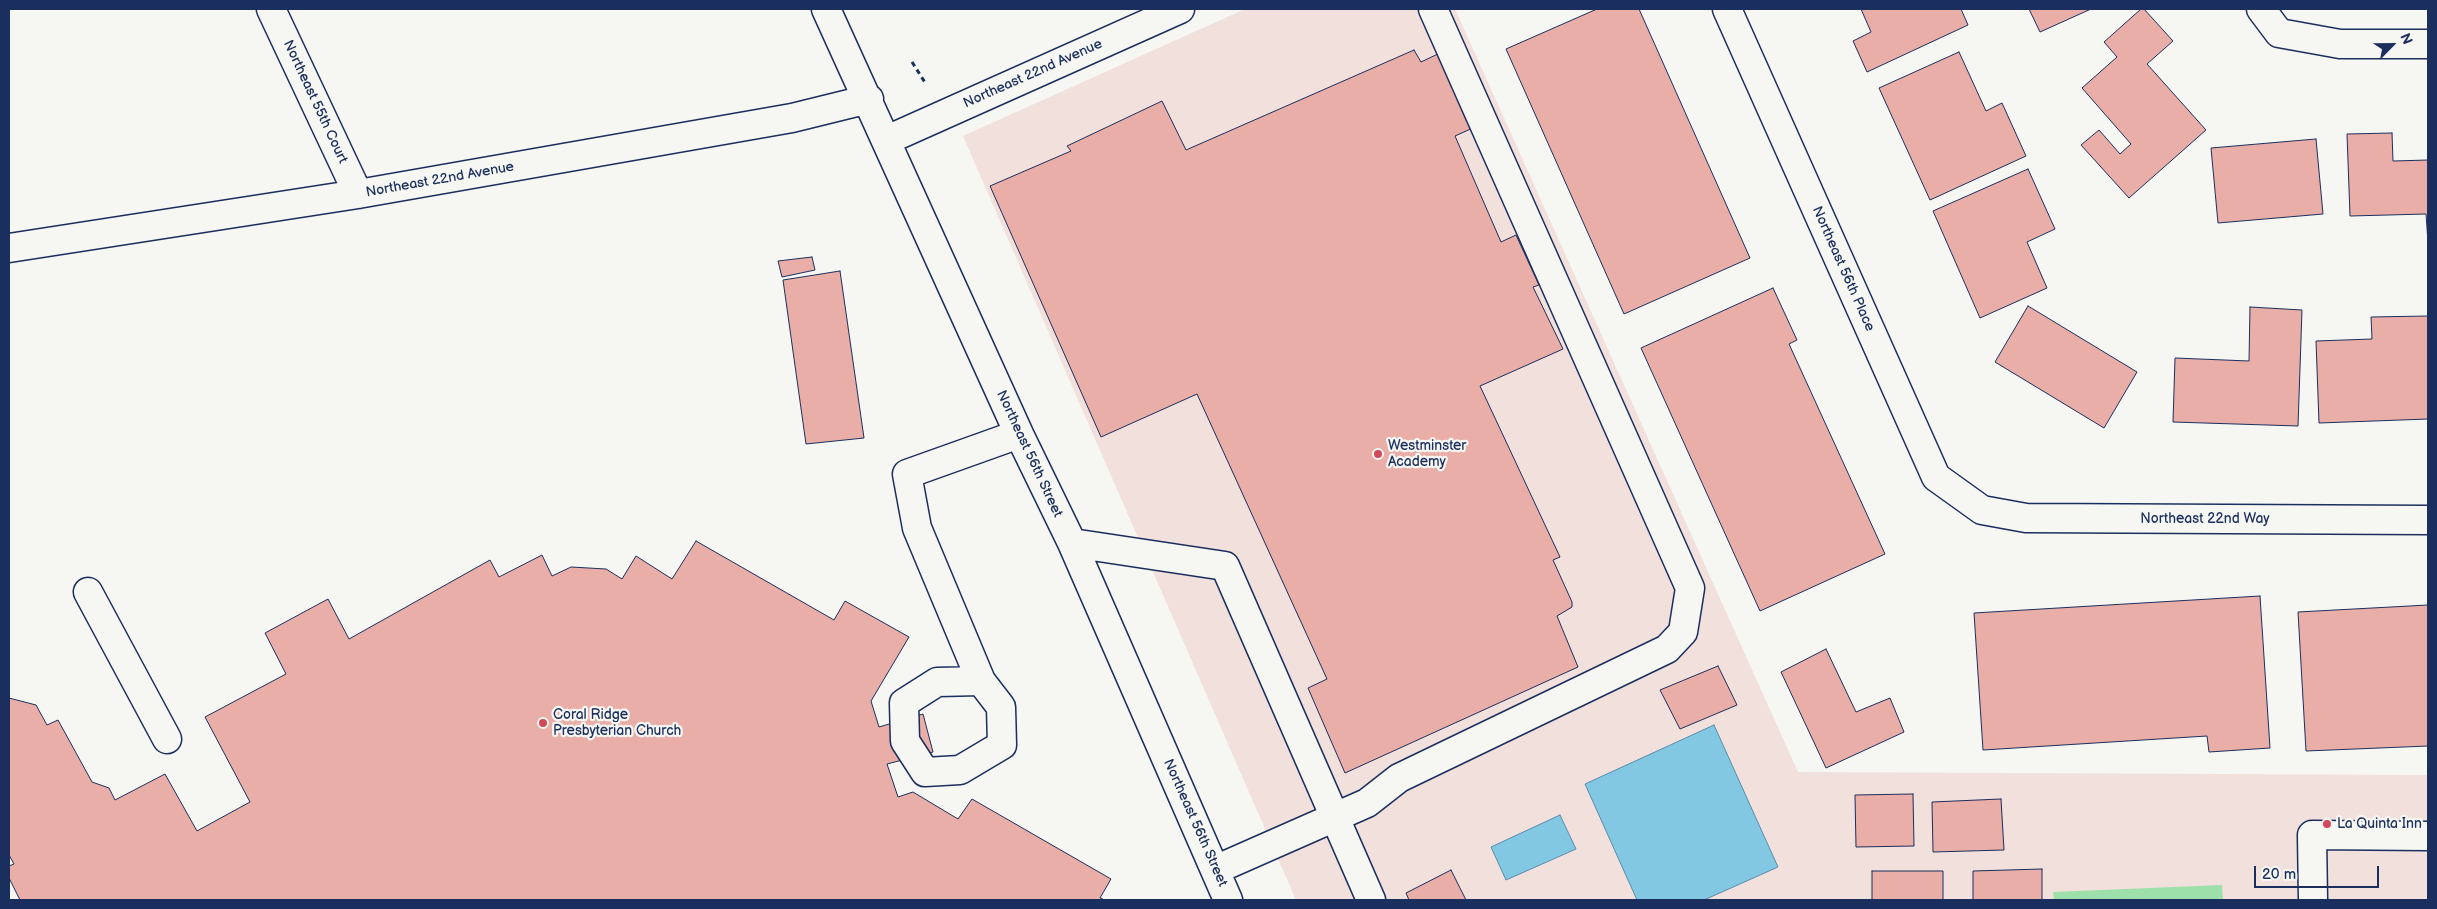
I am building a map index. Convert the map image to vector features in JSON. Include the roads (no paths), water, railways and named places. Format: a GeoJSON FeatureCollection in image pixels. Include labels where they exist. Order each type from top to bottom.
{"type":"FeatureCollection","features":[{"type":"Feature","properties":{"kind":"street","name":"Northeast 55th Court"},"geometry":{"type":"LineString","coordinates":[[271,9],[358,194]]}},
{"type":"Feature","properties":{"kind":"street","name":"Northeast 56th Street"},"geometry":{"type":"LineString","coordinates":[[826,9],[869,100],[1019,434],[1072,543],[1228,900]]}},
{"type":"Feature","properties":{"kind":"street","name":"Northeast 22nd Avenue"},"geometry":{"type":"LineString","coordinates":[[887,140],[1180,9]]}},
{"type":"Feature","properties":{"kind":"street"},"geometry":{"type":"LineString","coordinates":[[1215,870],[1368,803],[1400,778],[1667,649],[1683,632],[1690,588],[1433,9]]}},
{"type":"Feature","properties":{"kind":"street","name":"Northeast 56th Place"},"geometry":{"type":"LineString","coordinates":[[1726,9],[1936,477],[1982,510]]}},
{"type":"Feature","properties":{"kind":"street"},"geometry":{"type":"LineString","coordinates":[[2261,9],[2278,33],[2340,44],[2428,44]]}},
{"type":"Feature","properties":{"kind":"street","name":"Northeast 22nd Avenue"},"geometry":{"type":"LineString","coordinates":[[9,248],[358,194],[792,118],[869,100]]}},
{"type":"Feature","properties":{"kind":"street"},"geometry":{"type":"LineString","coordinates":[[981,681],[917,528],[907,474],[1019,434]]}},
{"type":"Feature","properties":{"kind":"street","name":"Northeast 22nd Way"},"geometry":{"type":"LineString","coordinates":[[1982,510],[2026,518],[2428,520]]}},
{"type":"Feature","properties":{"kind":"street"},"geometry":{"type":"LineString","coordinates":[[1072,543],[1225,566],[1371,900]]}},
{"type":"Feature","properties":{"kind":"street"},"geometry":{"type":"LineString","coordinates":[[88,592],[167,739]]}},
{"type":"Feature","properties":{"kind":"street"},"geometry":{"type":"LineString","coordinates":[[2313,900],[2312,835],[2428,836]]}},
{"type":"Feature","properties":{"kind":"water"},"geometry":{"type":"Polygon","coordinates":[[[1714,725],[1778,867],[1704,900],[1637,900],[1585,784],[1714,725]]]}},
{"type":"Feature","properties":{"kind":"water"},"geometry":{"type":"Polygon","coordinates":[[[1560,815],[1576,849],[1506,880],[1491,847],[1560,815]]]}},
{"type":"Feature","properties":{"kind":"place","name":"Westminster Academy"},"geometry":{"type":"Point","coordinates":[1378,454]}},
{"type":"Feature","properties":{"kind":"place","name":"Coral Ridge Presbyterian Church"},"geometry":{"type":"Point","coordinates":[543,723]}},
{"type":"Feature","properties":{"kind":"place","name":"La Quinta Inn"},"geometry":{"type":"Point","coordinates":[2327,824]}}]}
